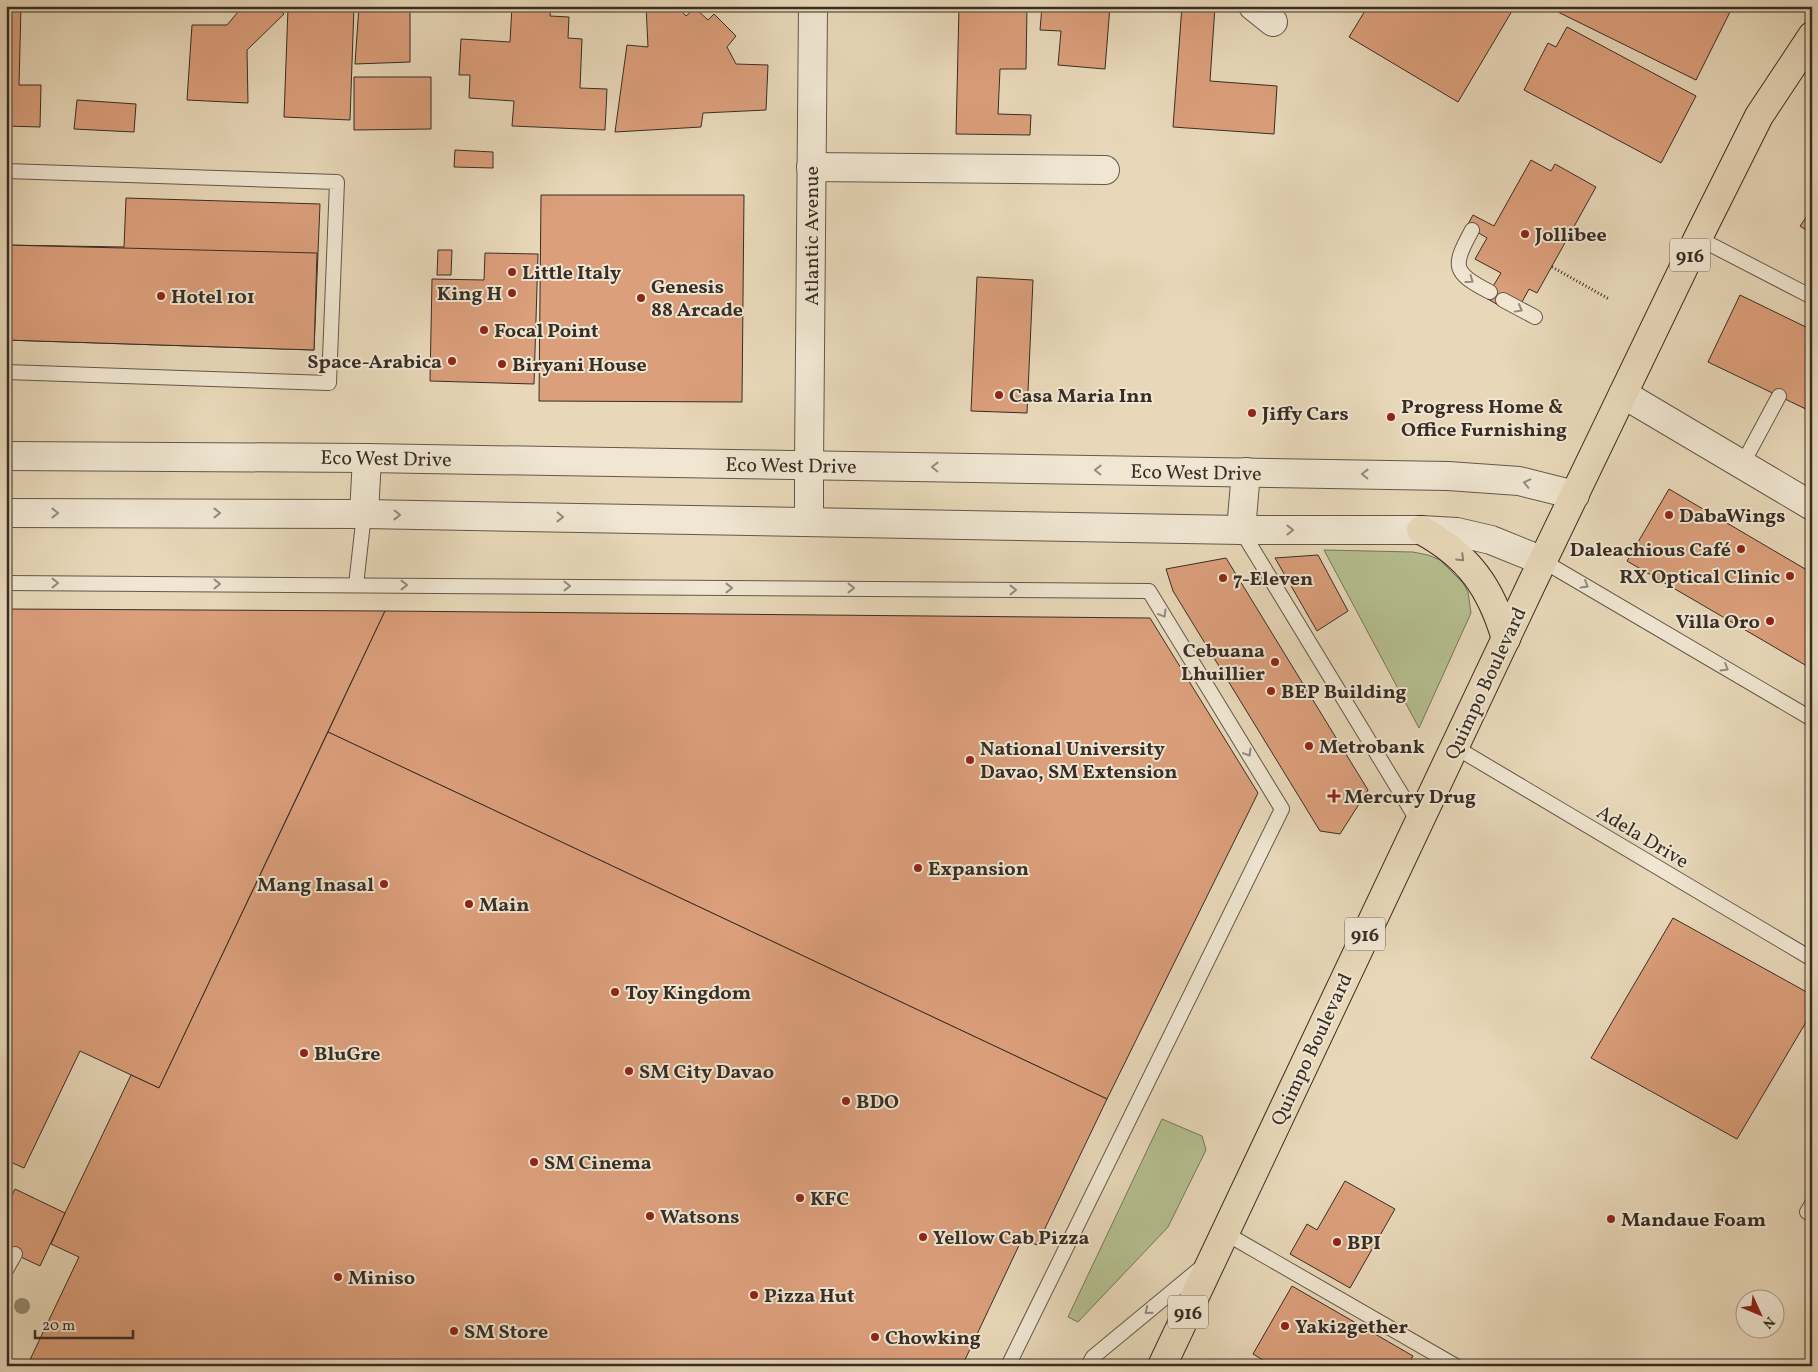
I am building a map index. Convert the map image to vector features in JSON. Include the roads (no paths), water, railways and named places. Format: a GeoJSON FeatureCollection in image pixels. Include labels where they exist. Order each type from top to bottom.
{"type":"FeatureCollection","features":[{"type":"Feature","properties":{"kind":"main road","name":"Quimpo Boulevard"},"geometry":{"type":"LineString","coordinates":[[1162,1366],[1698,238],[1759,116],[1812,36]]}},
{"type":"Feature","properties":{"kind":"main road"},"geometry":{"type":"LineString","coordinates":[[1421,530],[1448,547],[1476,574],[1496,608],[1506,639]]}},
{"type":"Feature","properties":{"kind":"street","name":"Atlantic Avenue"},"geometry":{"type":"LineString","coordinates":[[809,522],[813,6]]}},
{"type":"Feature","properties":{"kind":"street"},"geometry":{"type":"LineString","coordinates":[[811,167],[1105,170]]}},
{"type":"Feature","properties":{"kind":"street"},"geometry":{"type":"LineString","coordinates":[[1623,394],[1812,506]]}},
{"type":"Feature","properties":{"kind":"street","name":"Eco West Drive"},"geometry":{"type":"LineString","coordinates":[[6,456],[367,458],[1448,476],[1519,482],[1575,495]]}},
{"type":"Feature","properties":{"kind":"street"},"geometry":{"type":"LineString","coordinates":[[364,514],[367,458]]}},
{"type":"Feature","properties":{"kind":"street"},"geometry":{"type":"LineString","coordinates":[[1241,530],[1246,472]]}},
{"type":"Feature","properties":{"kind":"street"},"geometry":{"type":"LineString","coordinates":[[6,513],[364,514],[1241,530],[1421,530],[1456,532],[1491,540],[1543,561]]}},
{"type":"Feature","properties":{"kind":"lane"},"geometry":{"type":"LineString","coordinates":[[6,171],[337,182],[329,383],[6,372]]}},
{"type":"Feature","properties":{"kind":"lane"},"geometry":{"type":"LineString","coordinates":[[1472,230],[1463,248],[1458,265],[1465,278],[1490,292]]}},
{"type":"Feature","properties":{"kind":"lane"},"geometry":{"type":"LineString","coordinates":[[1698,238],[1812,297]]}},
{"type":"Feature","properties":{"kind":"lane"},"geometry":{"type":"LineString","coordinates":[[1503,300],[1535,318]]}},
{"type":"Feature","properties":{"kind":"lane"},"geometry":{"type":"LineString","coordinates":[[1742,465],[1779,396]]}},
{"type":"Feature","properties":{"kind":"lane"},"geometry":{"type":"LineString","coordinates":[[356,585],[364,514]]}},
{"type":"Feature","properties":{"kind":"lane"},"geometry":{"type":"LineString","coordinates":[[1241,530],[1419,823]]}},
{"type":"Feature","properties":{"kind":"lane"},"geometry":{"type":"LineString","coordinates":[[1543,561],[1812,719]]}},
{"type":"Feature","properties":{"kind":"lane"},"geometry":{"type":"LineString","coordinates":[[6,583],[1149,591],[1282,809],[1008,1366]]}},
{"type":"Feature","properties":{"kind":"lane","name":"Adela Drive"},"geometry":{"type":"LineString","coordinates":[[1455,747],[1812,959]]}},
{"type":"Feature","properties":{"kind":"lane"},"geometry":{"type":"LineString","coordinates":[[1812,1204],[1807,1212],[1812,1214]]}},
{"type":"Feature","properties":{"kind":"lane"},"geometry":{"type":"LineString","coordinates":[[1225,1233],[1456,1366]]}},
{"type":"Feature","properties":{"kind":"lane"},"geometry":{"type":"LineString","coordinates":[[6,1270],[15,1254]]}},
{"type":"Feature","properties":{"kind":"lane"},"geometry":{"type":"LineString","coordinates":[[1088,1366],[1093,1357],[1213,1258]]}},
{"type":"Feature","properties":{"kind":"place","name":"Jollibee"},"geometry":{"type":"Point","coordinates":[1525,234]}},
{"type":"Feature","properties":{"kind":"place","name":"Little Italy"},"geometry":{"type":"Point","coordinates":[512,272]}},
{"type":"Feature","properties":{"kind":"place","name":"King H"},"geometry":{"type":"Point","coordinates":[512,293]}},
{"type":"Feature","properties":{"kind":"place","name":"Hotel 101"},"geometry":{"type":"Point","coordinates":[161,296]}},
{"type":"Feature","properties":{"kind":"place","name":"Genesis 88 Arcade"},"geometry":{"type":"Point","coordinates":[641,298]}},
{"type":"Feature","properties":{"kind":"place","name":"Focal Point"},"geometry":{"type":"Point","coordinates":[484,330]}},
{"type":"Feature","properties":{"kind":"place","name":"Space-Arabica"},"geometry":{"type":"Point","coordinates":[452,361]}},
{"type":"Feature","properties":{"kind":"place","name":"Biryani House"},"geometry":{"type":"Point","coordinates":[502,364]}},
{"type":"Feature","properties":{"kind":"place","name":"Casa Maria Inn"},"geometry":{"type":"Point","coordinates":[999,395]}},
{"type":"Feature","properties":{"kind":"place","name":"Jiffy Cars"},"geometry":{"type":"Point","coordinates":[1252,413]}},
{"type":"Feature","properties":{"kind":"place","name":"Progress Home & Office Furnishing"},"geometry":{"type":"Point","coordinates":[1391,417]}},
{"type":"Feature","properties":{"kind":"place","name":"DabaWings"},"geometry":{"type":"Point","coordinates":[1669,515]}},
{"type":"Feature","properties":{"kind":"place","name":"Daleachious Café"},"geometry":{"type":"Point","coordinates":[1741,549]}},
{"type":"Feature","properties":{"kind":"place","name":"RX Optical Clinic"},"geometry":{"type":"Point","coordinates":[1790,576]}},
{"type":"Feature","properties":{"kind":"place","name":"7-Eleven"},"geometry":{"type":"Point","coordinates":[1223,578]}},
{"type":"Feature","properties":{"kind":"place","name":"Villa Oro"},"geometry":{"type":"Point","coordinates":[1770,621]}},
{"type":"Feature","properties":{"kind":"place","name":"Cebuana Lhuillier"},"geometry":{"type":"Point","coordinates":[1275,662]}},
{"type":"Feature","properties":{"kind":"place","name":"BEP Building"},"geometry":{"type":"Point","coordinates":[1271,691]}},
{"type":"Feature","properties":{"kind":"place","name":"Metrobank"},"geometry":{"type":"Point","coordinates":[1309,746]}},
{"type":"Feature","properties":{"kind":"place","name":"National University Davao, SM Extension"},"geometry":{"type":"Point","coordinates":[970,760]}},
{"type":"Feature","properties":{"kind":"place","name":"Mercury Drug"},"geometry":{"type":"Point","coordinates":[1334,796]}},
{"type":"Feature","properties":{"kind":"place","name":"Expansion"},"geometry":{"type":"Point","coordinates":[918,868]}},
{"type":"Feature","properties":{"kind":"place","name":"Mang Inasal"},"geometry":{"type":"Point","coordinates":[384,884]}},
{"type":"Feature","properties":{"kind":"place","name":"Main"},"geometry":{"type":"Point","coordinates":[469,904]}},
{"type":"Feature","properties":{"kind":"place","name":"Toy Kingdom"},"geometry":{"type":"Point","coordinates":[615,992]}},
{"type":"Feature","properties":{"kind":"place","name":"BluGre"},"geometry":{"type":"Point","coordinates":[304,1053]}},
{"type":"Feature","properties":{"kind":"place","name":"SM City Davao"},"geometry":{"type":"Point","coordinates":[629,1071]}},
{"type":"Feature","properties":{"kind":"place","name":"BDO"},"geometry":{"type":"Point","coordinates":[846,1101]}},
{"type":"Feature","properties":{"kind":"place","name":"SM Cinema"},"geometry":{"type":"Point","coordinates":[534,1162]}},
{"type":"Feature","properties":{"kind":"place","name":"KFC"},"geometry":{"type":"Point","coordinates":[800,1198]}},
{"type":"Feature","properties":{"kind":"place","name":"Watsons"},"geometry":{"type":"Point","coordinates":[650,1216]}},
{"type":"Feature","properties":{"kind":"place","name":"Mandaue Foam"},"geometry":{"type":"Point","coordinates":[1611,1219]}},
{"type":"Feature","properties":{"kind":"place","name":"Yellow Cab Pizza"},"geometry":{"type":"Point","coordinates":[923,1237]}},
{"type":"Feature","properties":{"kind":"place","name":"BPI"},"geometry":{"type":"Point","coordinates":[1337,1242]}},
{"type":"Feature","properties":{"kind":"place","name":"Miniso"},"geometry":{"type":"Point","coordinates":[338,1277]}},
{"type":"Feature","properties":{"kind":"place","name":"Pizza Hut"},"geometry":{"type":"Point","coordinates":[754,1295]}},
{"type":"Feature","properties":{"kind":"place","name":"Yaki2gether"},"geometry":{"type":"Point","coordinates":[1285,1326]}},
{"type":"Feature","properties":{"kind":"place","name":"SM Store"},"geometry":{"type":"Point","coordinates":[454,1331]}},
{"type":"Feature","properties":{"kind":"place","name":"Chowking"},"geometry":{"type":"Point","coordinates":[875,1337]}}]}
